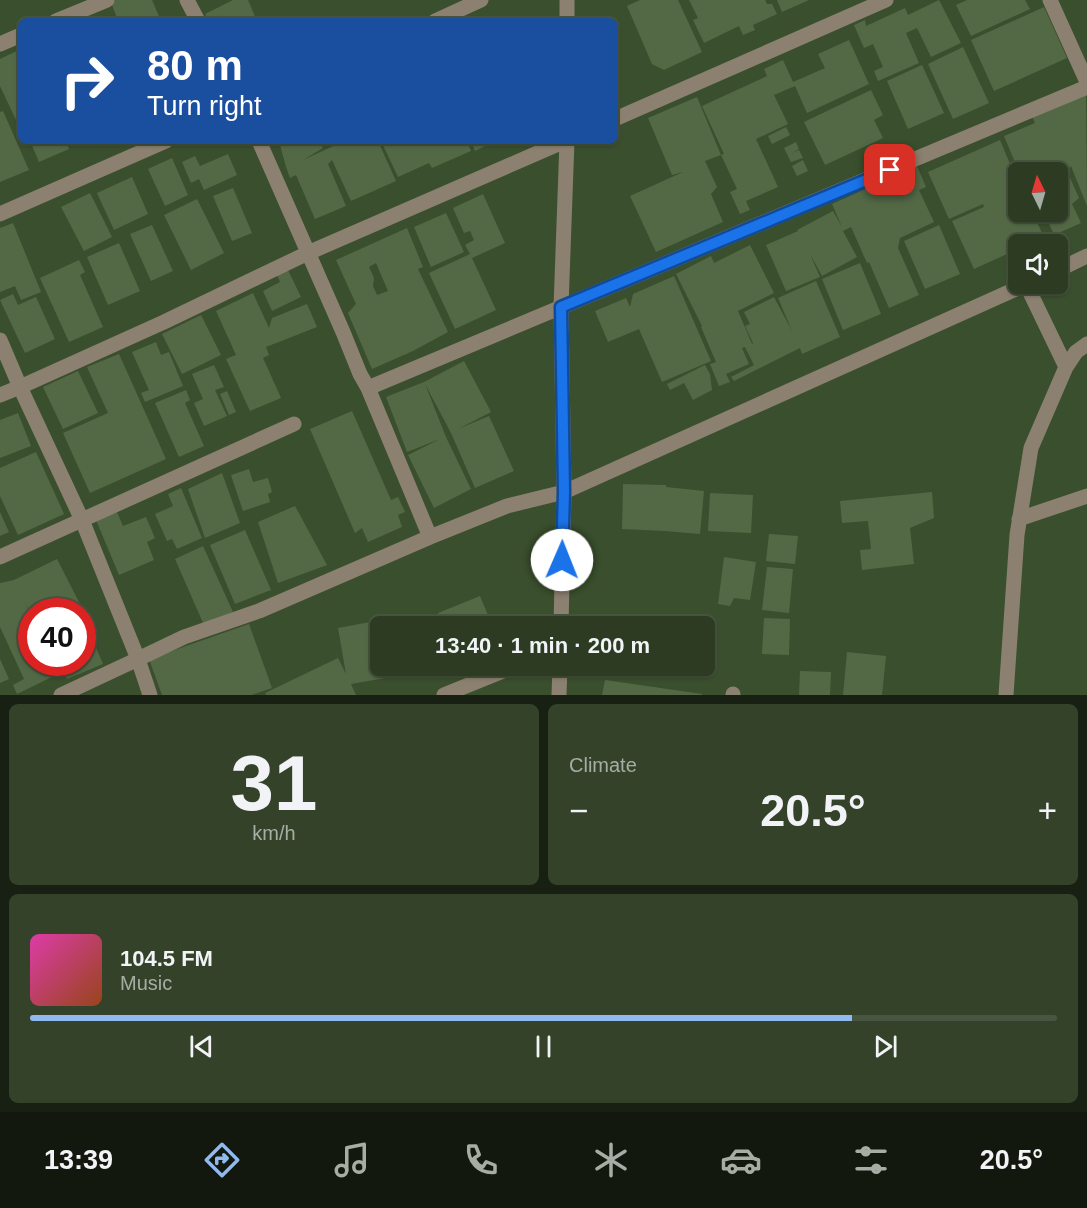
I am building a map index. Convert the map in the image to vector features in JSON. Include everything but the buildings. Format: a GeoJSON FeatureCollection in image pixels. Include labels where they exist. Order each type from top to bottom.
{"type":"FeatureCollection","features":[{"type":"Feature","properties":{"kind":"street"},"geometry":{"type":"LineString","coordinates":[[63,18],[107,0]]}},
{"type":"Feature","properties":{"kind":"street"},"geometry":{"type":"LineString","coordinates":[[187,0],[196,18]]}},
{"type":"Feature","properties":{"kind":"street"},"geometry":{"type":"LineString","coordinates":[[442,18],[482,0]]}},
{"type":"Feature","properties":{"kind":"street"},"geometry":{"type":"LineString","coordinates":[[567,0],[567,18]]}},
{"type":"Feature","properties":{"kind":"street"},"geometry":{"type":"LineString","coordinates":[[618,118],[885,0]]}},
{"type":"Feature","properties":{"kind":"street"},"geometry":{"type":"LineString","coordinates":[[1050,0],[1087,82]]}},
{"type":"Feature","properties":{"kind":"street"},"geometry":{"type":"LineString","coordinates":[[0,44],[18,36]]}},
{"type":"Feature","properties":{"kind":"street"},"geometry":{"type":"LineString","coordinates":[[368,388],[1087,87]]}},
{"type":"Feature","properties":{"kind":"street"},"geometry":{"type":"LineString","coordinates":[[0,214],[159,144]]}},
{"type":"Feature","properties":{"kind":"street"},"geometry":{"type":"LineString","coordinates":[[259,144],[368,388],[430,537]]}},
{"type":"Feature","properties":{"kind":"street"},"geometry":{"type":"LineString","coordinates":[[0,395],[174,318],[308,253],[559,144]]}},
{"type":"Feature","properties":{"kind":"street"},"geometry":{"type":"LineString","coordinates":[[561,616],[564,492],[561,307],[566,144]]}},
{"type":"Feature","properties":{"kind":"street"},"geometry":{"type":"LineString","coordinates":[[1068,265],[1087,256]]}},
{"type":"Feature","properties":{"kind":"street"},"geometry":{"type":"LineString","coordinates":[[61,695],[184,637],[259,611],[430,537],[507,506],[564,492],[1008,292]]}},
{"type":"Feature","properties":{"kind":"street"},"geometry":{"type":"LineString","coordinates":[[1031,294],[1066,367]]}},
{"type":"Feature","properties":{"kind":"street"},"geometry":{"type":"LineString","coordinates":[[0,340],[82,520],[138,659],[150,695]]}},
{"type":"Feature","properties":{"kind":"street"},"geometry":{"type":"LineString","coordinates":[[1006,695],[1019,519],[1031,448],[1066,367],[1076,352],[1087,344]]}},
{"type":"Feature","properties":{"kind":"street"},"geometry":{"type":"LineString","coordinates":[[0,557],[294,424]]}},
{"type":"Feature","properties":{"kind":"street"},"geometry":{"type":"LineString","coordinates":[[1019,519],[1087,496]]}},
{"type":"Feature","properties":{"kind":"street"},"geometry":{"type":"LineString","coordinates":[[444,695],[491,676]]}},
{"type":"Feature","properties":{"kind":"street"},"geometry":{"type":"LineString","coordinates":[[559,695],[560,676]]}},
{"type":"Feature","properties":{"kind":"route"},"geometry":{"type":"LineString","coordinates":[[562,560],[564,492],[561,307],[890,170]]}}]}
